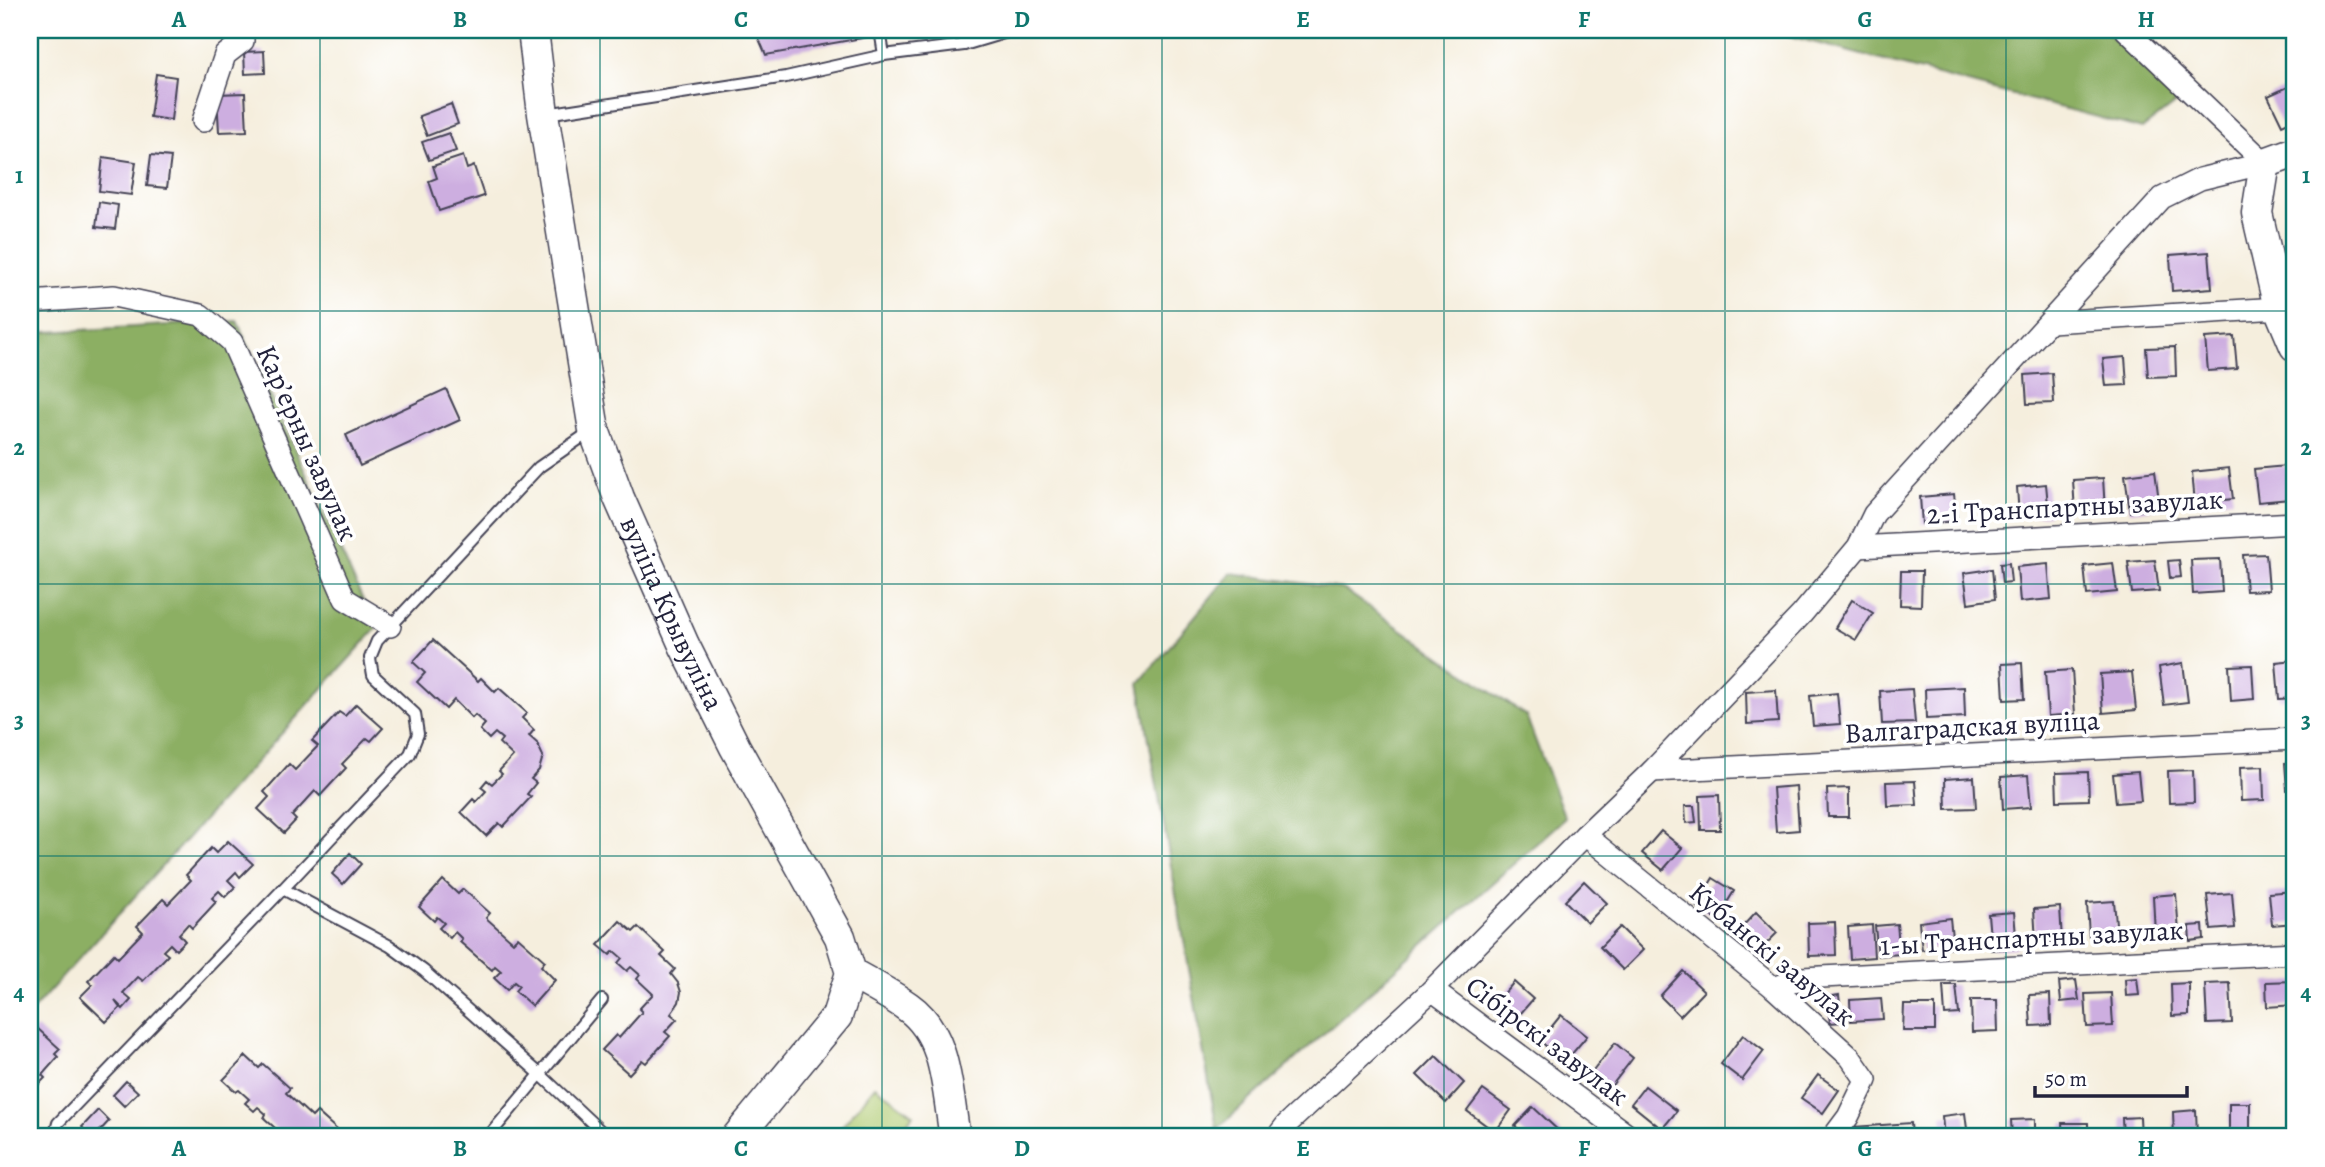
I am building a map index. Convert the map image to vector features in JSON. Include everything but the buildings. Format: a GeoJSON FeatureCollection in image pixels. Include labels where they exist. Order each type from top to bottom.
{"type":"FeatureCollection","features":[{"type":"Feature","properties":{"kind":"main road","name":"вуліца Крывуліна"},"geometry":{"type":"LineString","coordinates":[[533,30],[543,114],[594,430],[624,509],[684,645],[734,747],[840,937],[851,973]]}},
{"type":"Feature","properties":{"kind":"main road"},"geometry":{"type":"LineString","coordinates":[[2295,152],[2265,163],[2257,213],[2279,308],[2295,346]]}},
{"type":"Feature","properties":{"kind":"main road"},"geometry":{"type":"LineString","coordinates":[[737,1137],[837,1016],[851,973],[910,1007],[931,1030],[941,1053],[955,1137]]}},
{"type":"Feature","properties":{"kind":"street"},"geometry":{"type":"LineString","coordinates":[[202,121],[225,55],[243,41],[243,30]]}},
{"type":"Feature","properties":{"kind":"street"},"geometry":{"type":"LineString","coordinates":[[2126,30],[2265,163]]}},
{"type":"Feature","properties":{"kind":"street"},"geometry":{"type":"LineString","coordinates":[[1277,1137],[1287,1124],[1432,990],[1585,835],[1653,771],[1802,614],[1858,547],[1874,514],[2162,198],[2200,179],[2265,163]]}},
{"type":"Feature","properties":{"kind":"street","name":"Карʼерны завулак"},"geometry":{"type":"LineString","coordinates":[[30,302],[114,296],[201,315],[232,342],[345,599],[390,626]]}},
{"type":"Feature","properties":{"kind":"street"},"geometry":{"type":"LineString","coordinates":[[2050,322],[2279,308]]}},
{"type":"Feature","properties":{"kind":"street","name":"2-і Транспартны завулак"},"geometry":{"type":"LineString","coordinates":[[1858,547],[2295,523]]}},
{"type":"Feature","properties":{"kind":"street","name":"Валгаградская вуліца"},"geometry":{"type":"LineString","coordinates":[[1653,771],[2295,739]]}},
{"type":"Feature","properties":{"kind":"street","name":"Кубанскі завулак"},"geometry":{"type":"LineString","coordinates":[[1585,835],[1774,988],[1850,1058],[1866,1080],[1848,1117],[1833,1137]]}},
{"type":"Feature","properties":{"kind":"street","name":"1-ы Транспартны завулак"},"geometry":{"type":"LineString","coordinates":[[1774,988],[1802,978],[2295,953]]}},
{"type":"Feature","properties":{"kind":"street","name":"Сібірскі завулак"},"geometry":{"type":"LineString","coordinates":[[1432,990],[1630,1137]]}},
{"type":"Feature","properties":{"kind":"lane"},"geometry":{"type":"LineString","coordinates":[[880,30],[884,55]]}},
{"type":"Feature","properties":{"kind":"lane"},"geometry":{"type":"LineString","coordinates":[[962,30],[964,45]]}},
{"type":"Feature","properties":{"kind":"lane"},"geometry":{"type":"LineString","coordinates":[[543,114],[798,75],[884,55],[964,45],[1014,30]]}},
{"type":"Feature","properties":{"kind":"lane"},"geometry":{"type":"LineString","coordinates":[[54,1137],[58,1123],[410,754],[418,734],[415,714],[373,675],[370,658],[377,641],[539,467],[594,430]]}},
{"type":"Feature","properties":{"kind":"lane"},"geometry":{"type":"LineString","coordinates":[[284,889],[390,946],[424,971],[607,1137]]}},
{"type":"Feature","properties":{"kind":"lane"},"geometry":{"type":"LineString","coordinates":[[488,1137],[602,1000]]}},
{"type":"Feature","properties":{"kind":"green space"},"geometry":{"type":"Polygon","coordinates":[[[1767,30],[2105,30],[2177,102],[2142,129],[1767,30]]]}},
{"type":"Feature","properties":{"kind":"green space"},"geometry":{"type":"Polygon","coordinates":[[[237,321],[376,629],[30,1013],[30,333],[237,321]]]}},
{"type":"Feature","properties":{"kind":"green space"},"geometry":{"type":"Polygon","coordinates":[[[1231,573],[1343,589],[1526,716],[1565,818],[1217,1129],[1139,683],[1231,573]]]}},
{"type":"Feature","properties":{"kind":"green space"},"geometry":{"type":"Polygon","coordinates":[[[875,1086],[913,1114],[899,1137],[833,1137],[875,1086]]]}}]}
